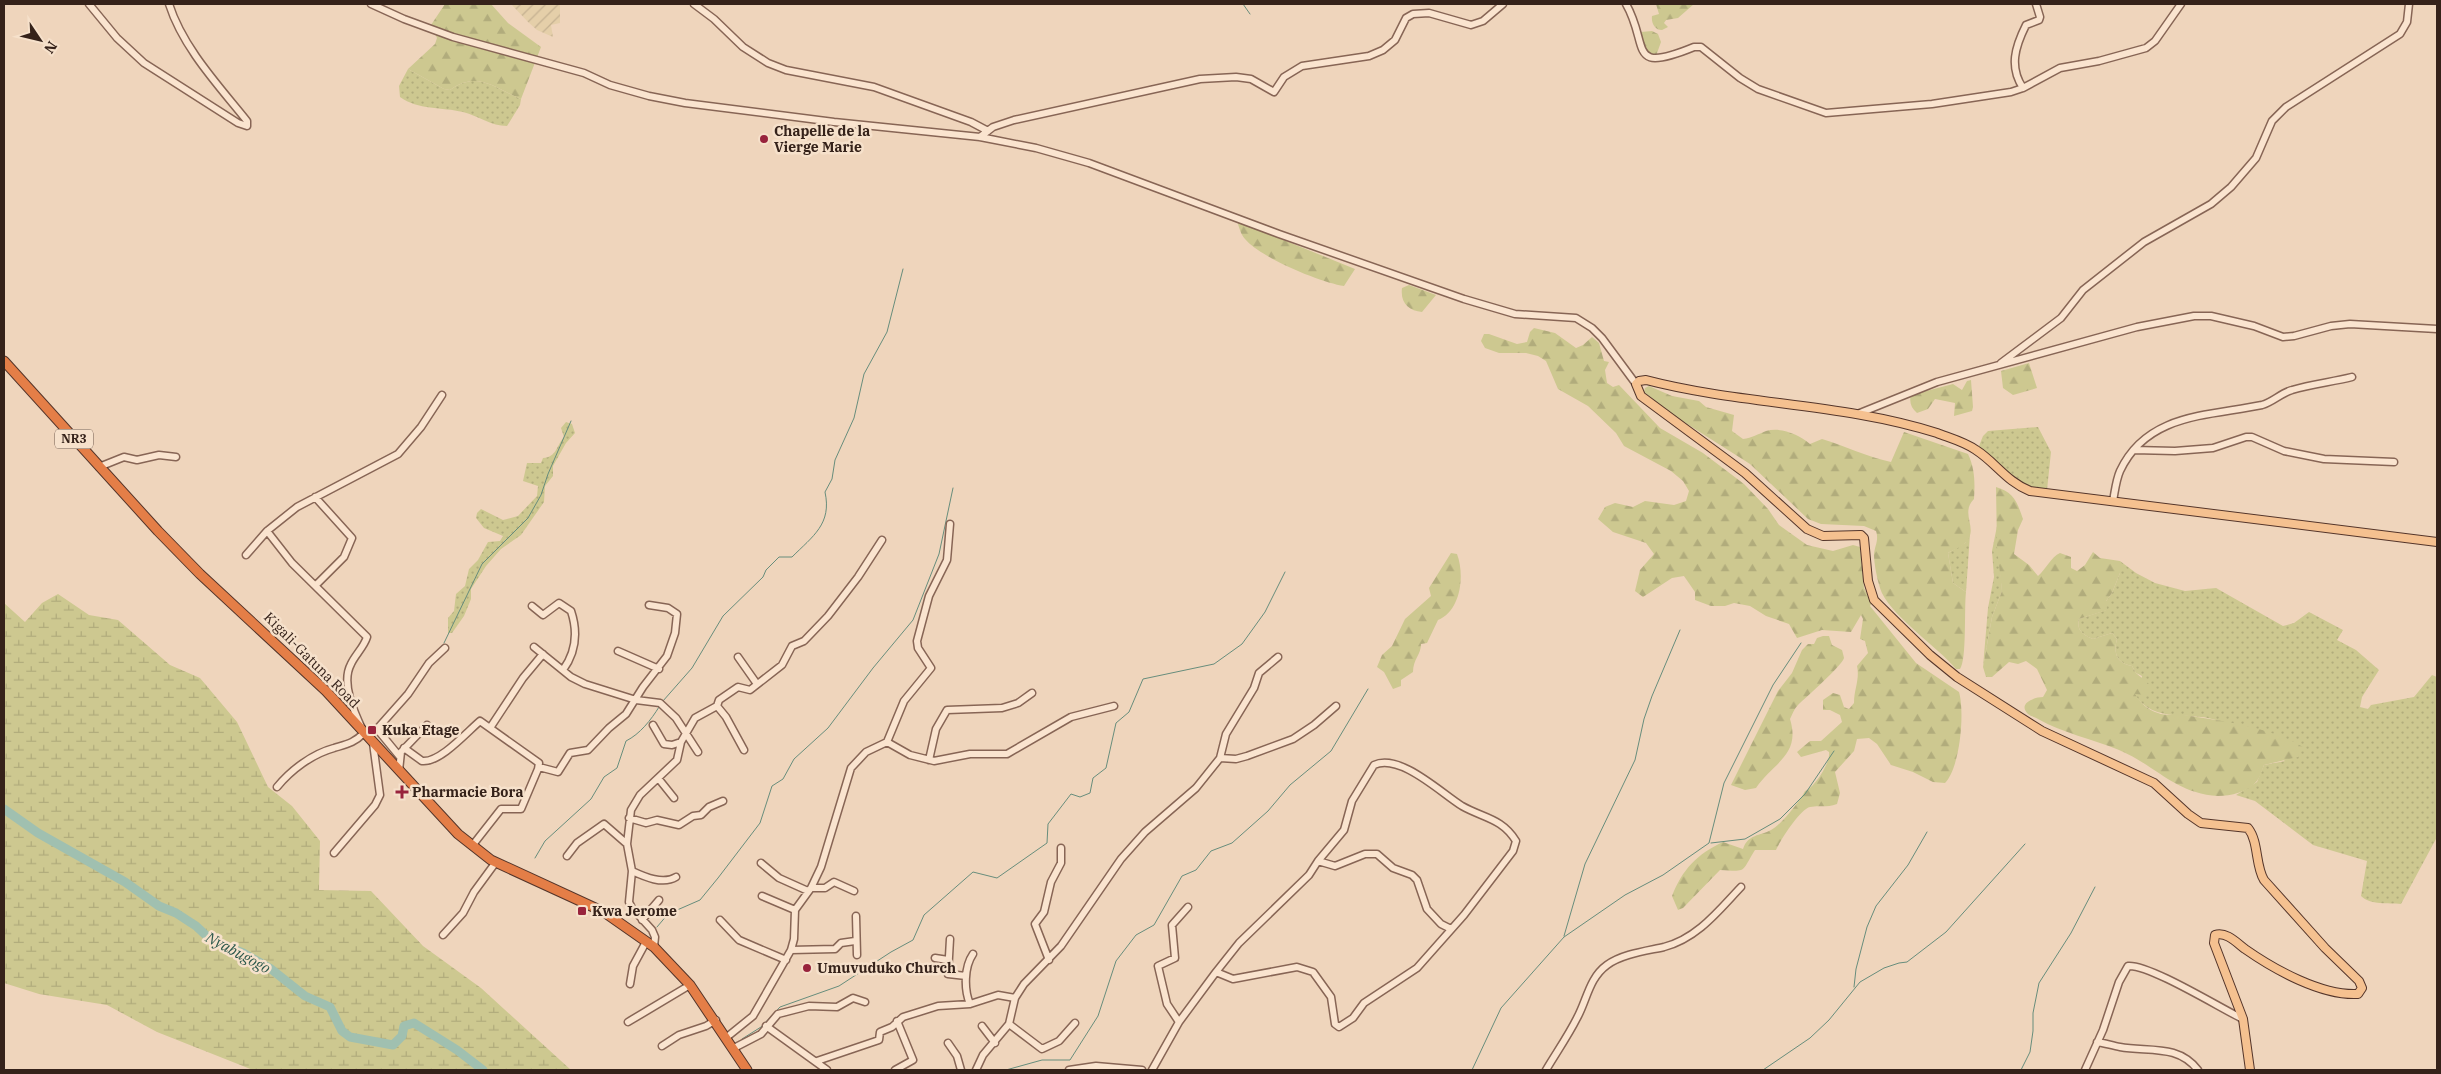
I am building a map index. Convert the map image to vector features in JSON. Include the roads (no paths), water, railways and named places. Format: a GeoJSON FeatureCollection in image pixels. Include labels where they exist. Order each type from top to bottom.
{"type":"FeatureCollection","features":[{"type":"Feature","properties":{"kind":"highway","name":"Kigali-Gatuna Road"},"geometry":{"type":"LineString","coordinates":[[4,361],[145,517],[200,574],[294,658],[458,834],[496,862],[590,904],[654,947],[690,985],[716,1020],[747,1070]]}},
{"type":"Feature","properties":{"kind":"highway","name":"Kigali-Gatuna Road"},"geometry":{"type":"LineString","coordinates":[[4,369],[81,454],[145,517]]}},
{"type":"Feature","properties":{"kind":"main road"},"geometry":{"type":"LineString","coordinates":[[2250,1070],[2243,1019],[2214,943],[2215,935],[2220,933],[2261,960],[2314,986],[2336,994],[2358,994],[2362,988],[2359,981],[2325,948],[2264,880],[2258,868],[2252,836],[2248,828],[2205,824],[2194,819],[2154,783],[2042,731],[1957,677],[1930,655],[1874,600],[1868,581],[1864,538],[1861,535],[1823,536],[1807,529],[1745,473],[1641,396],[1636,384],[1646,380],[1694,391],[1860,414],[1937,433],[1977,450],[2013,482],[2030,491],[2437,542]]}},
{"type":"Feature","properties":{"kind":"street"},"geometry":{"type":"LineString","coordinates":[[89,4],[117,38],[144,63],[220,112],[247,126],[247,121],[198,58],[179,26],[170,4]]}},
{"type":"Feature","properties":{"kind":"street"},"geometry":{"type":"LineString","coordinates":[[371,4],[404,19],[453,37],[584,73],[610,85],[648,96],[685,103],[834,122],[980,137],[1036,148],[1089,163],[1279,234],[1464,299],[1515,314],[1576,318],[1592,328],[1602,338],[1636,384]]}},
{"type":"Feature","properties":{"kind":"street"},"geometry":{"type":"LineString","coordinates":[[694,4],[714,19],[743,47],[778,67],[874,87],[971,122],[988,131]]}},
{"type":"Feature","properties":{"kind":"street"},"geometry":{"type":"LineString","coordinates":[[980,137],[992,127],[1014,120],[1200,79],[1236,77],[1251,79],[1274,92],[1284,77],[1302,66],[1369,56],[1384,50],[1395,40],[1406,18],[1413,14],[1428,13],[1471,25],[1483,21],[1502,4]]}},
{"type":"Feature","properties":{"kind":"street"},"geometry":{"type":"LineString","coordinates":[[1626,4],[1640,49],[1647,57],[1656,59],[1694,47],[1701,47],[1740,78],[1758,89],[1826,112],[1932,104],[1989,97],[2023,88],[2060,68],[2099,61],[2146,48],[2156,41],[2181,4]]}},
{"type":"Feature","properties":{"kind":"street"},"geometry":{"type":"LineString","coordinates":[[2023,88],[2014,69],[2016,48],[2026,26],[2039,20],[2040,17],[2036,4]]}},
{"type":"Feature","properties":{"kind":"street"},"geometry":{"type":"LineString","coordinates":[[1998,365],[2061,318],[2083,290],[2144,242],[2211,204],[2231,188],[2256,158],[2268,130],[2277,115],[2315,87],[2400,34],[2407,22],[2409,4]]}},
{"type":"Feature","properties":{"kind":"street"},"geometry":{"type":"LineString","coordinates":[[1860,414],[1936,382],[2137,327],[2194,316],[2211,316],[2254,326],[2283,337],[2331,326],[2350,324],[2437,329]]}},
{"type":"Feature","properties":{"kind":"street"},"geometry":{"type":"LineString","coordinates":[[2113,501],[2119,473],[2134,450],[2148,437],[2181,420],[2203,413],[2262,404],[2292,390],[2352,377]]}},
{"type":"Feature","properties":{"kind":"street"},"geometry":{"type":"LineString","coordinates":[[246,555],[267,531],[291,511],[398,454],[421,427],[442,395]]}},
{"type":"Feature","properties":{"kind":"street"},"geometry":{"type":"LineString","coordinates":[[2134,450],[2175,451],[2213,448],[2252,437],[2284,451],[2324,459],[2394,462]]}},
{"type":"Feature","properties":{"kind":"street"},"geometry":{"type":"LineString","coordinates":[[99,467],[124,457],[137,460],[159,456],[176,458]]}},
{"type":"Feature","properties":{"kind":"street"},"geometry":{"type":"LineString","coordinates":[[315,497],[352,538],[344,557],[316,585]]}},
{"type":"Feature","properties":{"kind":"street"},"geometry":{"type":"LineString","coordinates":[[726,1037],[753,1016],[791,950],[794,940],[795,910],[810,890],[821,867],[851,768],[866,752],[887,742],[904,701],[931,668],[918,648],[917,641],[929,596],[947,560],[950,524]]}},
{"type":"Feature","properties":{"kind":"street"},"geometry":{"type":"LineString","coordinates":[[267,531],[292,563],[367,637],[351,664],[348,676],[352,708],[364,733],[351,744],[333,748],[294,769],[276,787]]}},
{"type":"Feature","properties":{"kind":"street"},"geometry":{"type":"LineString","coordinates":[[654,947],[655,937],[629,902],[632,871],[627,844],[629,818],[634,802],[677,760],[681,742],[695,718],[717,706],[720,700],[738,687],[750,690],[782,665],[792,646],[804,641],[849,590],[882,540]]}},
{"type":"Feature","properties":{"kind":"street"},"geometry":{"type":"LineString","coordinates":[[532,606],[543,614],[559,603],[571,611],[575,642],[569,662],[563,670]]}},
{"type":"Feature","properties":{"kind":"street"},"geometry":{"type":"LineString","coordinates":[[539,767],[558,772],[570,753],[588,750],[593,746],[609,728],[626,714],[643,687],[659,669],[667,656],[673,640],[676,614],[668,608],[649,605]]}},
{"type":"Feature","properties":{"kind":"street"},"geometry":{"type":"LineString","coordinates":[[534,647],[563,670],[585,684],[636,700],[660,704],[676,718],[698,752]]}},
{"type":"Feature","properties":{"kind":"street"},"geometry":{"type":"LineString","coordinates":[[400,757],[377,729],[408,694],[429,663],[445,648]]}},
{"type":"Feature","properties":{"kind":"street"},"geometry":{"type":"LineString","coordinates":[[618,651],[659,669]]}},
{"type":"Feature","properties":{"kind":"street"},"geometry":{"type":"LineString","coordinates":[[490,728],[526,674],[543,654]]}},
{"type":"Feature","properties":{"kind":"street"},"geometry":{"type":"LineString","coordinates":[[738,657],[757,684]]}},
{"type":"Feature","properties":{"kind":"street"},"geometry":{"type":"LineString","coordinates":[[976,1070],[983,1055],[1009,1024],[1016,998],[1024,984],[1049,960],[1070,935],[1103,884],[1133,845],[1196,788],[1220,758],[1226,734],[1254,688],[1260,673],[1278,657]]}},
{"type":"Feature","properties":{"kind":"street"},"geometry":{"type":"LineString","coordinates":[[929,760],[936,729],[947,710],[1002,708],[1018,703],[1032,693]]}},
{"type":"Feature","properties":{"kind":"street"},"geometry":{"type":"LineString","coordinates":[[717,706],[726,717],[744,750]]}},
{"type":"Feature","properties":{"kind":"street"},"geometry":{"type":"LineString","coordinates":[[887,742],[910,755],[939,761],[970,754],[1011,753],[1071,717],[1114,706]]}},
{"type":"Feature","properties":{"kind":"street"},"geometry":{"type":"LineString","coordinates":[[1220,758],[1236,759],[1292,739],[1314,726],[1336,706]]}},
{"type":"Feature","properties":{"kind":"street"},"geometry":{"type":"LineString","coordinates":[[404,748],[426,761],[450,748],[480,721],[536,760],[539,767],[521,809],[501,809],[472,846]]}},
{"type":"Feature","properties":{"kind":"street"},"geometry":{"type":"LineString","coordinates":[[400,771],[400,757],[404,748],[427,725]]}},
{"type":"Feature","properties":{"kind":"street"},"geometry":{"type":"LineString","coordinates":[[653,725],[664,744],[672,745],[681,742]]}},
{"type":"Feature","properties":{"kind":"street"},"geometry":{"type":"LineString","coordinates":[[334,853],[375,805],[380,795],[372,741]]}},
{"type":"Feature","properties":{"kind":"street"},"geometry":{"type":"LineString","coordinates":[[1152,1070],[1179,1022],[1216,972],[1239,943],[1309,876],[1318,861],[1344,830],[1352,802],[1374,765],[1386,764],[1418,774],[1468,810],[1495,820],[1512,834],[1517,843],[1451,929],[1417,968],[1364,1003],[1352,1018],[1339,1026],[1335,1024],[1331,998],[1313,972],[1297,967],[1233,979],[1216,972]]}},
{"type":"Feature","properties":{"kind":"street"},"geometry":{"type":"LineString","coordinates":[[658,778],[674,798]]}},
{"type":"Feature","properties":{"kind":"street"},"geometry":{"type":"LineString","coordinates":[[629,818],[646,823],[657,820],[679,825],[693,816],[701,815],[709,807],[723,801]]}},
{"type":"Feature","properties":{"kind":"street"},"geometry":{"type":"LineString","coordinates":[[566,856],[577,843],[604,824],[627,844]]}},
{"type":"Feature","properties":{"kind":"street"},"geometry":{"type":"LineString","coordinates":[[1049,960],[1034,924],[1044,912],[1051,882],[1061,864],[1061,848]]}},
{"type":"Feature","properties":{"kind":"street"},"geometry":{"type":"LineString","coordinates":[[1318,861],[1335,866],[1365,854],[1377,854],[1393,868],[1412,875],[1417,880],[1427,910],[1441,924],[1451,929]]}},
{"type":"Feature","properties":{"kind":"street"},"geometry":{"type":"LineString","coordinates":[[443,935],[463,913],[474,892],[496,862]]}},
{"type":"Feature","properties":{"kind":"street"},"geometry":{"type":"LineString","coordinates":[[761,863],[779,878],[810,890],[825,888],[834,882],[854,891]]}},
{"type":"Feature","properties":{"kind":"street"},"geometry":{"type":"LineString","coordinates":[[632,871],[649,878],[666,880],[676,876]]}},
{"type":"Feature","properties":{"kind":"street"},"geometry":{"type":"LineString","coordinates":[[1546,1070],[1578,1015],[1589,988],[1606,966],[1635,954],[1665,947],[1693,933],[1707,924],[1741,886]]}},
{"type":"Feature","properties":{"kind":"street"},"geometry":{"type":"LineString","coordinates":[[762,896],[795,910]]}},
{"type":"Feature","properties":{"kind":"street"},"geometry":{"type":"LineString","coordinates":[[642,920],[659,900]]}},
{"type":"Feature","properties":{"kind":"street"},"geometry":{"type":"LineString","coordinates":[[1179,1022],[1167,1004],[1158,966],[1175,958],[1172,925],[1188,907]]}},
{"type":"Feature","properties":{"kind":"street"},"geometry":{"type":"LineString","coordinates":[[856,916],[855,941],[857,955]]}},
{"type":"Feature","properties":{"kind":"street"},"geometry":{"type":"LineString","coordinates":[[720,920],[739,940],[786,960]]}},
{"type":"Feature","properties":{"kind":"street"},"geometry":{"type":"LineString","coordinates":[[950,939],[949,975],[966,976]]}},
{"type":"Feature","properties":{"kind":"street"},"geometry":{"type":"LineString","coordinates":[[791,950],[836,949],[841,943],[855,941]]}},
{"type":"Feature","properties":{"kind":"street"},"geometry":{"type":"LineString","coordinates":[[630,984],[633,966],[646,942]]}},
{"type":"Feature","properties":{"kind":"street"},"geometry":{"type":"LineString","coordinates":[[970,1004],[966,976],[968,961],[972,954]]}},
{"type":"Feature","properties":{"kind":"street"},"geometry":{"type":"LineString","coordinates":[[936,958],[948,960]]}},
{"type":"Feature","properties":{"kind":"street"},"geometry":{"type":"LineString","coordinates":[[2085,1070],[2119,982],[2126,967],[2130,965],[2162,977],[2243,1019]]}},
{"type":"Feature","properties":{"kind":"street"},"geometry":{"type":"LineString","coordinates":[[628,1022],[690,985]]}},
{"type":"Feature","properties":{"kind":"street"},"geometry":{"type":"LineString","coordinates":[[817,1061],[879,1040],[880,1032],[892,1027],[897,1021],[912,1013],[948,1004],[970,1004],[998,995],[1016,998]]}},
{"type":"Feature","properties":{"kind":"street"},"geometry":{"type":"LineString","coordinates":[[734,1048],[755,1038],[778,1014],[808,1006],[835,1008],[853,998],[864,1002]]}},
{"type":"Feature","properties":{"kind":"street"},"geometry":{"type":"LineString","coordinates":[[662,1046],[679,1034],[706,1026],[716,1020]]}},
{"type":"Feature","properties":{"kind":"street"},"geometry":{"type":"LineString","coordinates":[[895,1070],[913,1060],[897,1021]]}},
{"type":"Feature","properties":{"kind":"street"},"geometry":{"type":"LineString","coordinates":[[1009,1024],[1042,1049],[1059,1041],[1075,1023]]}},
{"type":"Feature","properties":{"kind":"street"},"geometry":{"type":"LineString","coordinates":[[766,1026],[827,1070]]}},
{"type":"Feature","properties":{"kind":"street"},"geometry":{"type":"LineString","coordinates":[[982,1026],[995,1043]]}},
{"type":"Feature","properties":{"kind":"street"},"geometry":{"type":"LineString","coordinates":[[2097,1042],[2120,1047],[2173,1052],[2190,1062],[2198,1070]]}},
{"type":"Feature","properties":{"kind":"street"},"geometry":{"type":"LineString","coordinates":[[948,1043],[957,1056],[961,1070]]}},
{"type":"Feature","properties":{"kind":"street"},"geometry":{"type":"LineString","coordinates":[[1069,1070],[1096,1066],[1142,1070]]}},
{"type":"Feature","properties":{"kind":"waterway"},"geometry":{"type":"LineString","coordinates":[[1243,4],[1250,14]]}},
{"type":"Feature","properties":{"kind":"waterway"},"geometry":{"type":"LineString","coordinates":[[663,701],[692,668],[723,616],[763,577],[766,570],[779,557],[792,557],[819,529],[826,513],[825,492],[832,479],[835,460],[854,418],[864,374],[887,332],[903,269]]}},
{"type":"Feature","properties":{"kind":"waterway"},"geometry":{"type":"LineString","coordinates":[[444,643],[482,564],[528,518],[541,495],[571,421]]}},
{"type":"Feature","properties":{"kind":"waterway"},"geometry":{"type":"LineString","coordinates":[[657,927],[668,914],[700,900],[760,823],[772,786],[783,779],[794,759],[828,728],[873,668],[913,620],[939,554],[953,488]]}},
{"type":"Feature","properties":{"kind":"waterway"},"geometry":{"type":"LineString","coordinates":[[742,1039],[761,1027],[780,1007],[839,986],[913,940],[924,915],[973,872],[997,878],[1047,843],[1048,824],[1071,794],[1080,797],[1090,793],[1093,778],[1106,768],[1116,723],[1129,712],[1143,679],[1214,664],[1242,644],[1265,612],[1285,572]]}},
{"type":"Feature","properties":{"kind":"waterway"},"geometry":{"type":"LineString","coordinates":[[1564,936],[1585,864],[1635,760],[1644,719],[1680,630]]}},
{"type":"Feature","properties":{"kind":"waterway"},"geometry":{"type":"LineString","coordinates":[[1472,1070],[1501,1008],[1564,937],[1625,895],[1663,875],[1709,843],[1724,783],[1773,685],[1801,643]]}},
{"type":"Feature","properties":{"kind":"waterway"},"geometry":{"type":"LineString","coordinates":[[1006,1070],[1042,1060],[1070,1060],[1098,1016],[1116,961],[1136,935],[1154,925],[1182,876],[1196,870],[1211,851],[1232,843],[1268,811],[1290,785],[1331,751],[1368,689]]}},
{"type":"Feature","properties":{"kind":"waterway"},"geometry":{"type":"LineString","coordinates":[[535,858],[545,841],[591,799],[604,777],[617,768],[626,741],[645,726],[659,707]]}},
{"type":"Feature","properties":{"kind":"waterway"},"geometry":{"type":"LineString","coordinates":[[1711,843],[1745,839],[1780,819],[1805,794],[1834,751]]}},
{"type":"Feature","properties":{"kind":"waterway","name":"Nyabugogo"},"geometry":{"type":"LineString","coordinates":[[4,809],[38,833],[125,882],[159,906],[176,913],[196,926],[211,940],[243,953],[271,969],[305,996],[330,1007],[342,1031],[350,1037],[393,1045],[402,1036],[404,1026],[414,1023],[457,1050],[483,1070]]}},
{"type":"Feature","properties":{"kind":"waterway"},"geometry":{"type":"LineString","coordinates":[[1854,987],[1856,969],[1867,927],[1876,906],[1908,865],[1927,832]]}},
{"type":"Feature","properties":{"kind":"waterway"},"geometry":{"type":"LineString","coordinates":[[1763,1070],[1810,1038],[1829,1020],[1860,982],[1884,968],[1907,962],[1946,932],[2025,844]]}},
{"type":"Feature","properties":{"kind":"waterway"},"geometry":{"type":"LineString","coordinates":[[2021,1070],[2030,1052],[2033,1013],[2039,983],[2071,933],[2095,887]]}},
{"type":"Feature","properties":{"kind":"place","name":"Chapelle de la Vierge Marie"},"geometry":{"type":"Point","coordinates":[764,139]}},
{"type":"Feature","properties":{"kind":"place","name":"Kuka Etage"},"geometry":{"type":"Point","coordinates":[372,730]}},
{"type":"Feature","properties":{"kind":"place","name":"Pharmacie Bora"},"geometry":{"type":"Point","coordinates":[402,792]}},
{"type":"Feature","properties":{"kind":"place","name":"Kwa Jerome"},"geometry":{"type":"Point","coordinates":[582,911]}},
{"type":"Feature","properties":{"kind":"place","name":"Umuvuduko Church"},"geometry":{"type":"Point","coordinates":[807,968]}}]}
